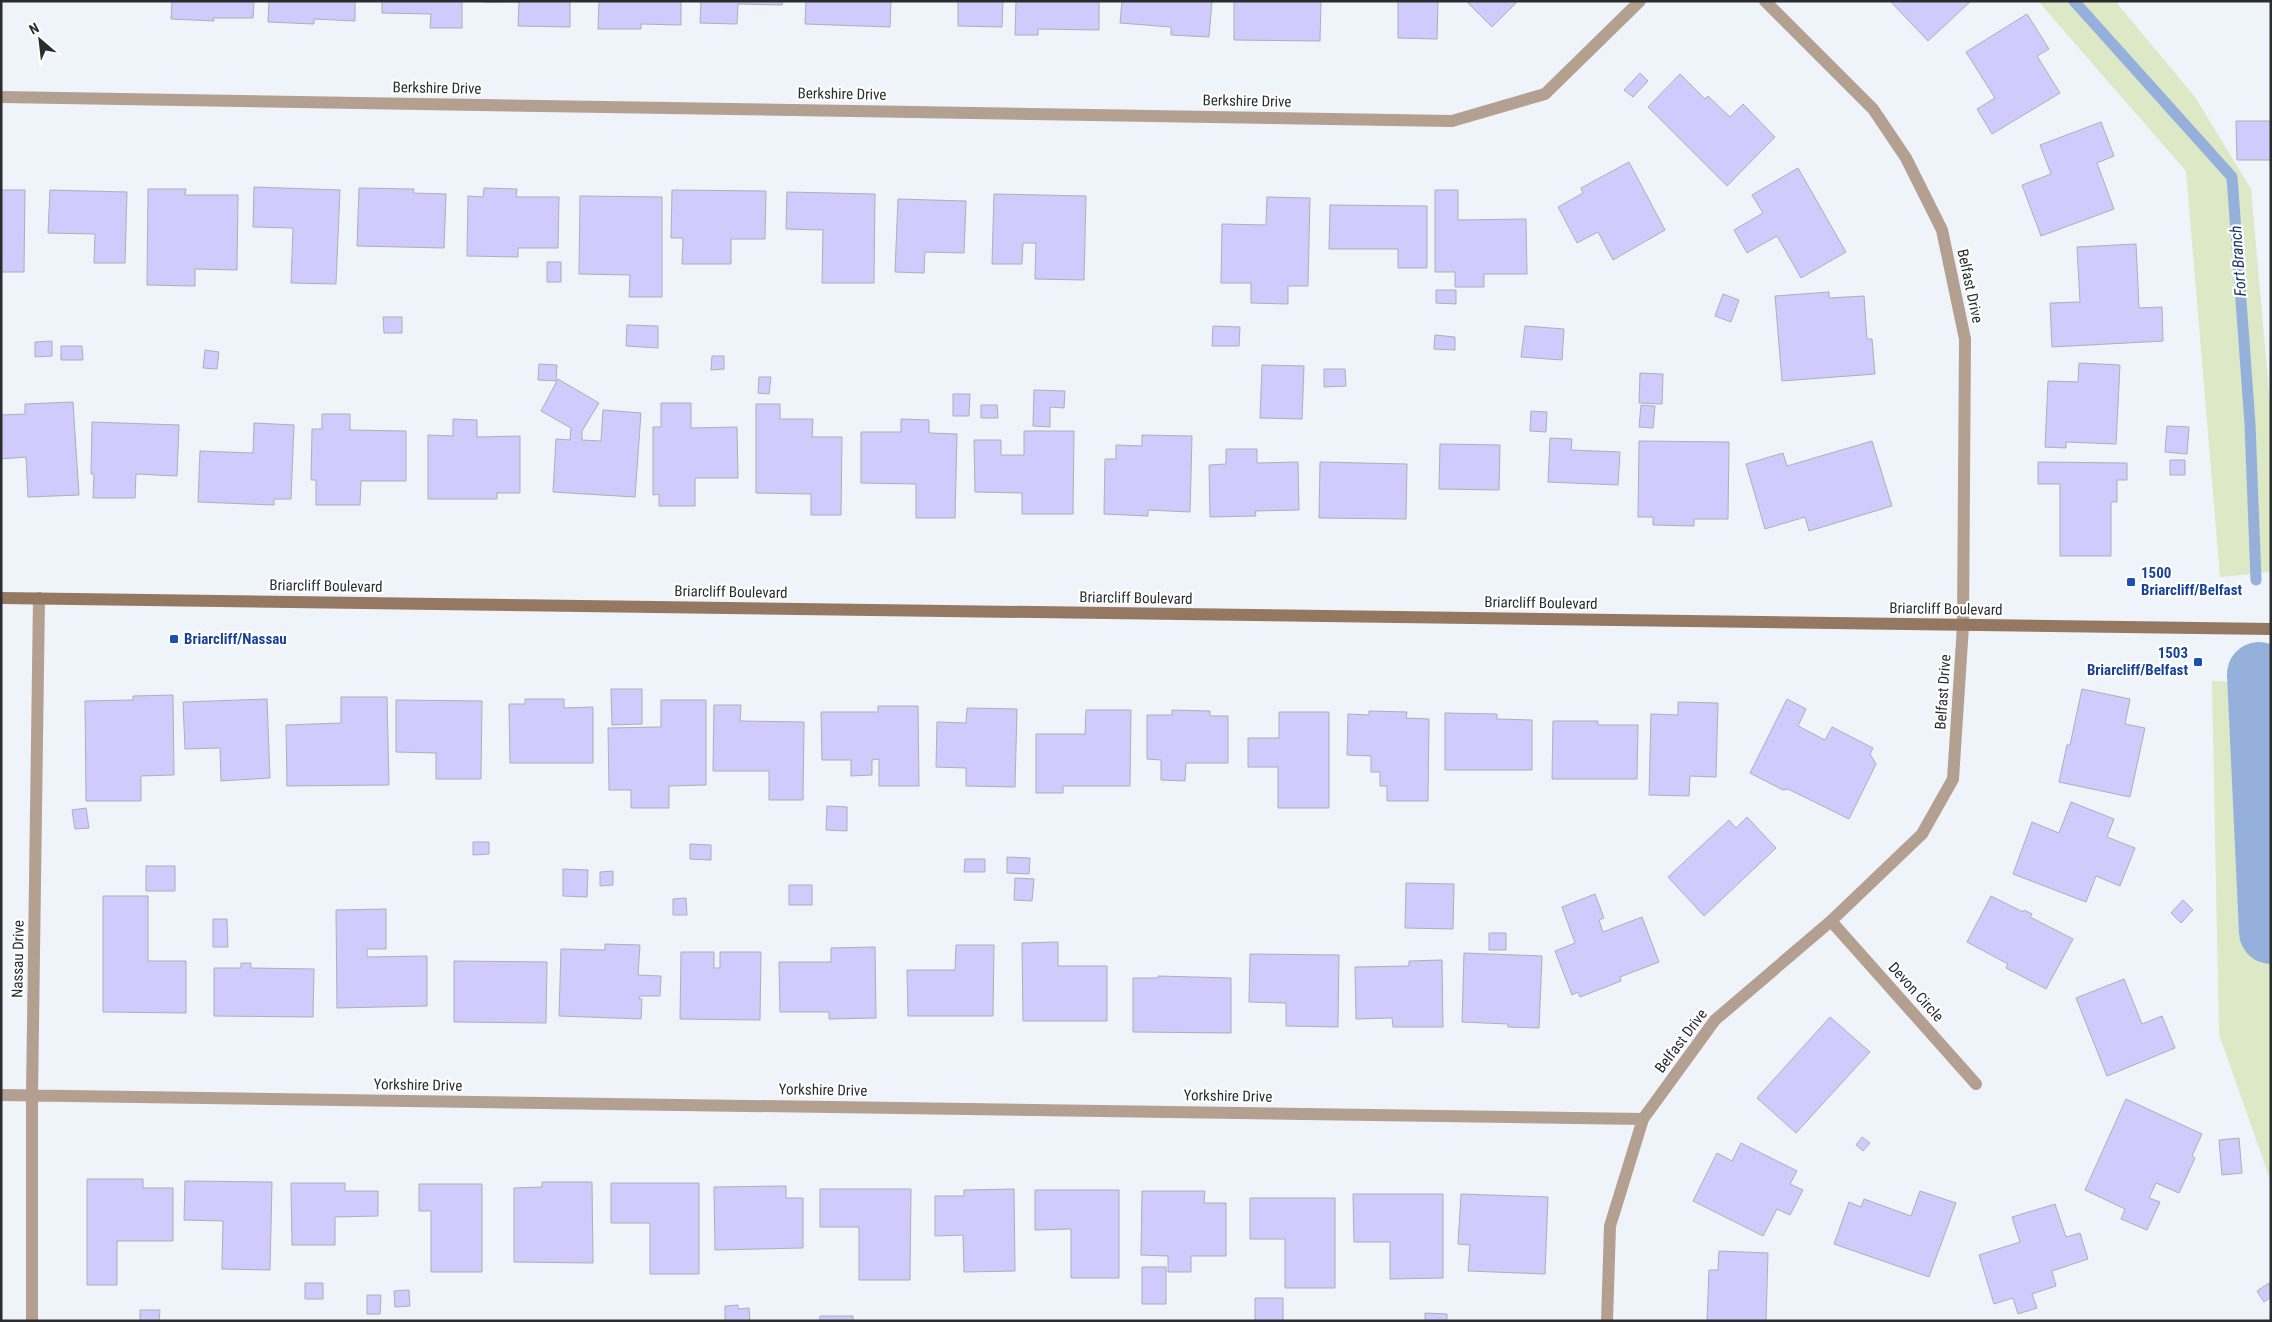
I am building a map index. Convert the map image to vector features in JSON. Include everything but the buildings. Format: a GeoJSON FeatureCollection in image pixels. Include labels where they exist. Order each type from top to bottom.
{"type":"FeatureCollection","features":[{"type":"Feature","properties":{"kind":"street","name":"Berkshire Drive"},"geometry":{"type":"LineString","coordinates":[[1,97],[1452,121],[1545,94],[1640,1]]}},
{"type":"Feature","properties":{"kind":"street","name":"Belfast Drive"},"geometry":{"type":"LineString","coordinates":[[1608,1321],[1610,1226],[1643,1119],[1715,1020],[1831,921],[1922,834],[1954,779],[1963,626],[1965,339],[1942,230],[1906,158],[1873,108],[1765,1]]}},
{"type":"Feature","properties":{"kind":"street","name":"Briarcliff Boulevard"},"geometry":{"type":"LineString","coordinates":[[1,598],[2271,630]]}},
{"type":"Feature","properties":{"kind":"street","name":"Nassau Drive"},"geometry":{"type":"LineString","coordinates":[[32,1321],[32,1096],[39,598]]}},
{"type":"Feature","properties":{"kind":"street","name":"Devon Circle"},"geometry":{"type":"LineString","coordinates":[[1831,921],[1976,1084]]}},
{"type":"Feature","properties":{"kind":"street","name":"Yorkshire Drive"},"geometry":{"type":"LineString","coordinates":[[1,1095],[1643,1119]]}},
{"type":"Feature","properties":{"kind":"green space"},"geometry":{"type":"Polygon","coordinates":[[[2038,1],[2115,1],[2195,97],[2251,189],[2271,415],[2271,572],[2220,577],[2186,171],[2038,1]]]}},
{"type":"Feature","properties":{"kind":"green space"},"geometry":{"type":"Polygon","coordinates":[[[2212,681],[2271,684],[2271,1182],[2219,1034],[2212,681]]]}},
{"type":"Feature","properties":{"kind":"waterway","name":"Fort Branch"},"geometry":{"type":"LineString","coordinates":[[2074,1],[2232,177],[2250,424],[2256,580]]}},
{"type":"Feature","properties":{"kind":"waterway","name":"Fort Branch"},"geometry":{"type":"LineString","coordinates":[[2259,674],[2271,932]]}},
{"type":"Feature","properties":{"kind":"place","name":"1500 Briarcliff/Belfast"},"geometry":{"type":"Point","coordinates":[2131,582]}},
{"type":"Feature","properties":{"kind":"place","name":"Briarcliff/Nassau"},"geometry":{"type":"Point","coordinates":[174,639]}},
{"type":"Feature","properties":{"kind":"place","name":"1503 Briarcliff/Belfast"},"geometry":{"type":"Point","coordinates":[2198,662]}}]}
